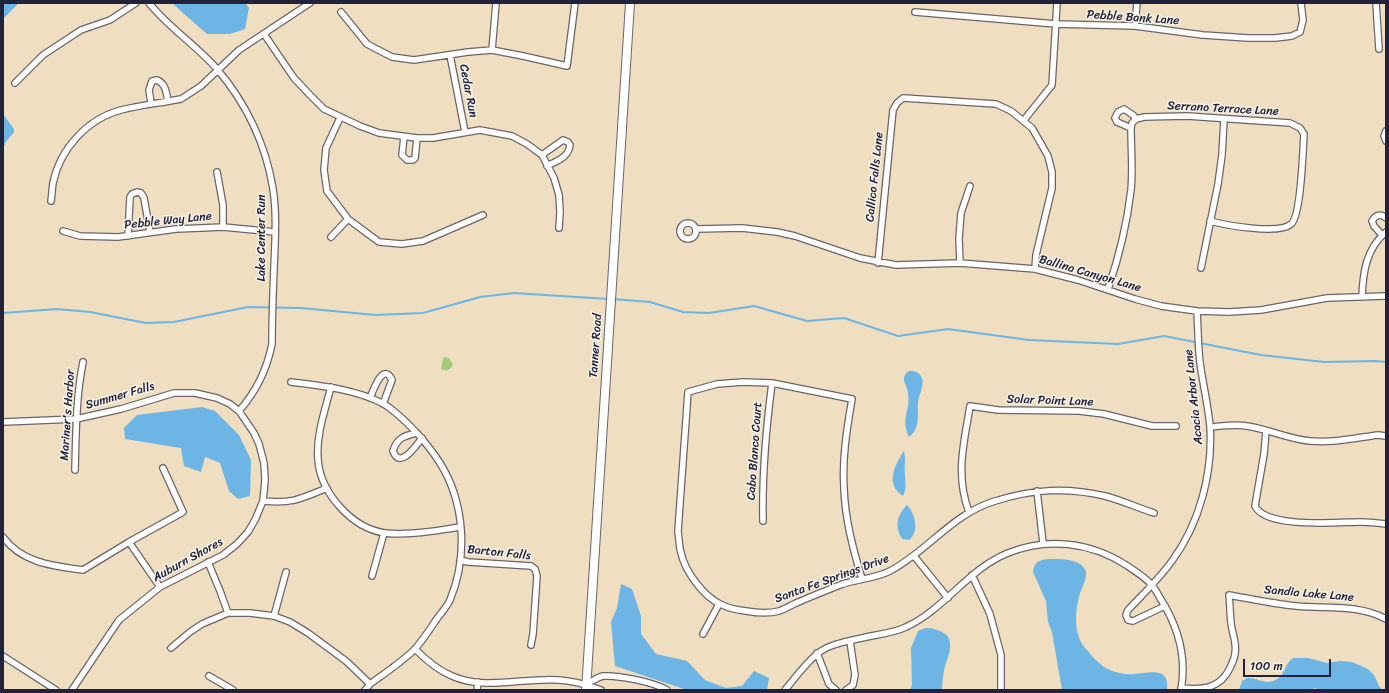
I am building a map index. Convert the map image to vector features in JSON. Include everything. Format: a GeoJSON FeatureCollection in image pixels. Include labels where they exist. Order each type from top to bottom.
{"type":"FeatureCollection","features":[{"type":"Feature","properties":{"kind":"main road","name":"Tanner Road"},"geometry":{"type":"LineString","coordinates":[[586,687],[630,3]]}},
{"type":"Feature","properties":{"kind":"street"},"geometry":{"type":"LineString","coordinates":[[15,83],[43,55],[81,30],[110,20],[136,3]]}},
{"type":"Feature","properties":{"kind":"street","name":"Lake Center Run"},"geometry":{"type":"LineString","coordinates":[[149,3],[159,15],[205,56],[242,104],[258,133],[273,189],[275,232],[272,344],[264,373],[249,398],[238,411]]}},
{"type":"Feature","properties":{"kind":"street"},"geometry":{"type":"LineString","coordinates":[[51,201],[54,183],[61,161],[70,145],[94,122],[120,110],[151,103],[181,99],[201,86],[239,50],[310,3]]}},
{"type":"Feature","properties":{"kind":"street"},"geometry":{"type":"LineString","coordinates":[[492,50],[496,3]]}},
{"type":"Feature","properties":{"kind":"street"},"geometry":{"type":"LineString","coordinates":[[341,12],[367,44],[392,56],[414,60],[492,50],[567,66],[575,3]]}},
{"type":"Feature","properties":{"kind":"street"},"geometry":{"type":"LineString","coordinates":[[1035,269],[1036,255],[1052,188],[1052,172],[1048,156],[1040,141],[1032,128],[1024,120],[1052,85],[1057,3]]}},
{"type":"Feature","properties":{"kind":"street"},"geometry":{"type":"LineString","coordinates":[[1135,26],[1137,3]]}},
{"type":"Feature","properties":{"kind":"street","name":"Pebble Bank Lane"},"geometry":{"type":"LineString","coordinates":[[915,12],[1056,24],[1135,26],[1203,35],[1275,38],[1292,36],[1300,32],[1303,20],[1301,3]]}},
{"type":"Feature","properties":{"kind":"street"},"geometry":{"type":"LineString","coordinates":[[1376,3],[1379,48]]}},
{"type":"Feature","properties":{"kind":"street"},"geometry":{"type":"LineString","coordinates":[[264,34],[294,78],[324,109],[340,118],[379,133],[404,137],[433,138],[480,130],[512,136],[527,144],[542,154],[554,178],[559,195],[559,228]]}},
{"type":"Feature","properties":{"kind":"street","name":"Cedar Run"},"geometry":{"type":"LineString","coordinates":[[450,55],[465,132]]}},
{"type":"Feature","properties":{"kind":"street"},"geometry":{"type":"LineString","coordinates":[[151,103],[149,90],[150,86],[152,81],[157,80],[162,82],[165,87],[168,101]]}},
{"type":"Feature","properties":{"kind":"street","name":"Callico Falls Lane"},"geometry":{"type":"LineString","coordinates":[[878,262],[893,110],[897,103],[903,98],[996,104],[1011,111],[1024,120]]}},
{"type":"Feature","properties":{"kind":"street"},"geometry":{"type":"LineString","coordinates":[[1108,289],[1122,243],[1131,189],[1132,164],[1133,123],[1133,115],[1124,110],[1118,112],[1116,118],[1117,122],[1133,123]]}},
{"type":"Feature","properties":{"kind":"street","name":"Serrano Terrace Lane"},"geometry":{"type":"LineString","coordinates":[[1133,123],[1144,117],[1187,116],[1290,123],[1300,128],[1304,134],[1299,201],[1295,219],[1292,224],[1288,226],[1254,229],[1210,221]]}},
{"type":"Feature","properties":{"kind":"street"},"geometry":{"type":"LineString","coordinates":[[340,118],[326,148],[324,170],[327,191],[348,219],[379,242],[402,244],[423,241],[483,215]]}},
{"type":"Feature","properties":{"kind":"street"},"geometry":{"type":"LineString","coordinates":[[1201,268],[1222,155],[1224,119]]}},
{"type":"Feature","properties":{"kind":"street"},"geometry":{"type":"LineString","coordinates":[[1386,131],[1384,136],[1386,141]]}},
{"type":"Feature","properties":{"kind":"street"},"geometry":{"type":"LineString","coordinates":[[404,137],[402,155],[406,160],[413,160],[415,158],[418,138]]}},
{"type":"Feature","properties":{"kind":"street"},"geometry":{"type":"LineString","coordinates":[[542,154],[563,140],[568,142],[570,145],[565,156],[547,166]]}},
{"type":"Feature","properties":{"kind":"street"},"geometry":{"type":"LineString","coordinates":[[217,172],[223,205],[223,227]]}},
{"type":"Feature","properties":{"kind":"street"},"geometry":{"type":"LineString","coordinates":[[960,264],[959,239],[962,213],[970,186]]}},
{"type":"Feature","properties":{"kind":"street"},"geometry":{"type":"LineString","coordinates":[[128,236],[130,197],[132,194],[137,192],[141,193],[144,198],[150,232]]}},
{"type":"Feature","properties":{"kind":"street"},"geometry":{"type":"LineString","coordinates":[[1362,296],[1363,274],[1367,259],[1375,245],[1384,234],[1374,226],[1372,221],[1374,217],[1379,215],[1386,218]]}},
{"type":"Feature","properties":{"kind":"street"},"geometry":{"type":"LineString","coordinates":[[331,237],[348,219]]}},
{"type":"Feature","properties":{"kind":"street","name":"Pebble Way Lane"},"geometry":{"type":"LineString","coordinates":[[63,232],[80,236],[118,237],[176,229],[223,227],[275,232]]}},
{"type":"Feature","properties":{"kind":"street","name":"Ballina Canyon Lane"},"geometry":{"type":"LineString","coordinates":[[696,229],[742,228],[777,232],[795,236],[860,258],[896,265],[911,266],[960,264],[1035,269],[1058,274],[1161,306],[1197,311],[1228,312],[1260,310],[1327,298],[1386,296]]}},
{"type":"Feature","properties":{"kind":"street","name":"Acacia Arbor Lane"},"geometry":{"type":"LineString","coordinates":[[1165,606],[1137,620],[1128,620],[1126,616],[1128,610],[1152,585],[1181,547],[1192,527],[1205,489],[1209,457],[1210,427],[1200,361],[1197,311]]}},
{"type":"Feature","properties":{"kind":"street","name":"Mariner's Harbor"},"geometry":{"type":"LineString","coordinates":[[75,470],[76,419],[83,362]]}},
{"type":"Feature","properties":{"kind":"street"},"geometry":{"type":"LineString","coordinates":[[370,398],[379,377],[383,374],[387,374],[392,380],[383,404]]}},
{"type":"Feature","properties":{"kind":"street"},"geometry":{"type":"LineString","coordinates":[[291,382],[331,387],[370,398],[383,404],[401,417],[422,438],[434,454],[447,476],[455,498],[461,527],[462,547],[456,583],[450,601],[415,649],[370,684],[365,690]]}},
{"type":"Feature","properties":{"kind":"street","name":"Santa Fe Springs Drive"},"geometry":{"type":"LineString","coordinates":[[772,383],[743,382],[717,384],[688,392],[678,532],[681,553],[688,570],[703,591],[719,604],[735,610],[757,613],[780,611],[842,584],[872,577],[889,571],[914,556],[950,525],[969,512],[994,501],[1037,491],[1059,489],[1082,491],[1106,496],[1154,513]]}},
{"type":"Feature","properties":{"kind":"street"},"geometry":{"type":"LineString","coordinates":[[772,383],[852,399],[844,458],[844,488],[846,514],[851,541],[862,579]]}},
{"type":"Feature","properties":{"kind":"street","name":"Cabo Blanco Court"},"geometry":{"type":"LineString","coordinates":[[763,521],[762,496],[764,452],[772,383]]}},
{"type":"Feature","properties":{"kind":"street"},"geometry":{"type":"LineString","coordinates":[[331,387],[321,423],[318,443],[318,459],[322,477],[337,504],[346,513],[366,526],[384,533],[414,532],[461,527]]}},
{"type":"Feature","properties":{"kind":"street","name":"Summer Falls"},"geometry":{"type":"LineString","coordinates":[[3,422],[76,419],[122,409],[162,396],[184,392],[217,398],[230,404],[238,411]]}},
{"type":"Feature","properties":{"kind":"street","name":"Solar Point Lane"},"geometry":{"type":"LineString","coordinates":[[969,512],[962,489],[961,463],[970,406],[998,410],[1079,411],[1104,414],[1152,426],[1176,426]]}},
{"type":"Feature","properties":{"kind":"street","name":"Auburn Shores"},"geometry":{"type":"LineString","coordinates":[[72,690],[119,620],[160,587],[223,555],[237,544],[248,532],[263,501],[265,480],[264,462],[254,433],[238,411]]}},
{"type":"Feature","properties":{"kind":"street"},"geometry":{"type":"LineString","coordinates":[[1210,427],[1232,425],[1247,426],[1310,441],[1326,442],[1378,435],[1386,436]]}},
{"type":"Feature","properties":{"kind":"street"},"geometry":{"type":"LineString","coordinates":[[1266,431],[1264,454],[1255,506],[1257,510],[1265,515],[1305,523],[1362,522],[1386,524]]}},
{"type":"Feature","properties":{"kind":"street"},"geometry":{"type":"LineString","coordinates":[[416,433],[404,436],[399,440],[393,451],[395,456],[398,458],[403,458],[410,454],[422,438]]}},
{"type":"Feature","properties":{"kind":"street"},"geometry":{"type":"LineString","coordinates":[[3,537],[16,551],[35,562],[45,565],[83,570],[183,512],[163,468]]}},
{"type":"Feature","properties":{"kind":"street"},"geometry":{"type":"LineString","coordinates":[[263,501],[291,501],[327,488]]}},
{"type":"Feature","properties":{"kind":"street"},"geometry":{"type":"LineString","coordinates":[[1037,491],[1043,543]]}},
{"type":"Feature","properties":{"kind":"street"},"geometry":{"type":"LineString","coordinates":[[372,576],[384,533]]}},
{"type":"Feature","properties":{"kind":"street"},"geometry":{"type":"LineString","coordinates":[[129,542],[160,587]]}},
{"type":"Feature","properties":{"kind":"street"},"geometry":{"type":"LineString","coordinates":[[785,690],[817,653],[832,646],[905,628],[925,617],[972,575],[992,560],[1026,547],[1043,543],[1064,543],[1083,546],[1103,553],[1136,571],[1152,585],[1173,622],[1179,639],[1183,658],[1181,689]]}},
{"type":"Feature","properties":{"kind":"street"},"geometry":{"type":"LineString","coordinates":[[914,556],[948,598]]}},
{"type":"Feature","properties":{"kind":"street","name":"Barton Falls"},"geometry":{"type":"LineString","coordinates":[[460,560],[468,562],[531,566],[536,568],[537,584],[531,645]]}},
{"type":"Feature","properties":{"kind":"street"},"geometry":{"type":"LineString","coordinates":[[208,562],[228,613]]}},
{"type":"Feature","properties":{"kind":"street"},"geometry":{"type":"LineString","coordinates":[[274,616],[286,572]]}},
{"type":"Feature","properties":{"kind":"street"},"geometry":{"type":"LineString","coordinates":[[972,575],[990,614],[1001,655],[1001,690]]}},
{"type":"Feature","properties":{"kind":"street","name":"Sandia Lake Lane"},"geometry":{"type":"LineString","coordinates":[[1181,689],[1195,690],[1214,686],[1222,681],[1227,674],[1235,653],[1235,640],[1231,623],[1229,595],[1296,606],[1351,608],[1366,611],[1386,620]]}},
{"type":"Feature","properties":{"kind":"street"},"geometry":{"type":"LineString","coordinates":[[703,634],[719,604]]}},
{"type":"Feature","properties":{"kind":"street"},"geometry":{"type":"LineString","coordinates":[[171,648],[202,624],[228,613],[250,613],[274,616],[290,622],[308,633],[346,662],[370,684]]}},
{"type":"Feature","properties":{"kind":"street"},"geometry":{"type":"LineString","coordinates":[[846,690],[853,685],[855,675],[850,641]]}},
{"type":"Feature","properties":{"kind":"street"},"geometry":{"type":"LineString","coordinates":[[415,649],[429,662],[446,673],[466,680],[501,683],[559,680],[601,690]]}},
{"type":"Feature","properties":{"kind":"street"},"geometry":{"type":"LineString","coordinates":[[817,653],[829,684],[836,690]]}},
{"type":"Feature","properties":{"kind":"street"},"geometry":{"type":"LineString","coordinates":[[3,656],[56,690]]}},
{"type":"Feature","properties":{"kind":"street"},"geometry":{"type":"LineString","coordinates":[[209,676],[233,690]]}},
{"type":"Feature","properties":{"kind":"street"},"geometry":{"type":"LineString","coordinates":[[586,687],[602,676],[628,678],[659,686],[667,690]]}},
{"type":"Feature","properties":{"kind":"street"},"geometry":{"type":"LineString","coordinates":[[477,690],[478,682]]}},
{"type":"Feature","properties":{"kind":"green space"},"geometry":{"type":"Polygon","coordinates":[[[443,358],[449,358],[453,364],[451,368],[446,371],[441,369],[443,358]]]}},
{"type":"Feature","properties":{"kind":"water"},"geometry":{"type":"Polygon","coordinates":[[[3,3],[19,3],[3,19],[3,3]]]}},
{"type":"Feature","properties":{"kind":"water"},"geometry":{"type":"Polygon","coordinates":[[[174,3],[245,3],[249,8],[245,29],[230,34],[207,34],[174,5],[174,3]]]}},
{"type":"Feature","properties":{"kind":"water"},"geometry":{"type":"Polygon","coordinates":[[[3,114],[14,129],[14,132],[5,143],[3,150],[3,114]]]}},
{"type":"Feature","properties":{"kind":"water"},"geometry":{"type":"Polygon","coordinates":[[[909,371],[915,371],[918,373],[921,376],[923,383],[918,402],[917,425],[909,437],[905,424],[909,400],[904,376],[909,371]]]}},
{"type":"Feature","properties":{"kind":"water"},"geometry":{"type":"Polygon","coordinates":[[[202,407],[215,411],[239,435],[251,460],[250,496],[238,499],[229,491],[220,463],[205,457],[201,472],[184,466],[181,448],[125,439],[124,428],[137,415],[202,407]]]}},
{"type":"Feature","properties":{"kind":"water"},"geometry":{"type":"Polygon","coordinates":[[[904,451],[906,485],[903,496],[894,486],[893,475],[897,463],[904,451]]]}},
{"type":"Feature","properties":{"kind":"water"},"geometry":{"type":"Polygon","coordinates":[[[907,505],[910,508],[915,522],[914,532],[909,540],[901,537],[897,524],[901,512],[907,505]]]}},
{"type":"Feature","properties":{"kind":"water"},"geometry":{"type":"Polygon","coordinates":[[[1048,559],[1070,560],[1084,567],[1086,575],[1078,600],[1076,622],[1078,636],[1085,648],[1107,669],[1122,674],[1152,672],[1162,674],[1167,682],[1167,690],[1062,690],[1052,632],[1048,622],[1046,601],[1033,572],[1034,566],[1038,562],[1048,559]]]}},
{"type":"Feature","properties":{"kind":"water"},"geometry":{"type":"Polygon","coordinates":[[[621,584],[632,589],[641,616],[641,634],[656,654],[687,661],[705,680],[726,688],[742,686],[754,671],[769,678],[767,690],[687,690],[615,666],[611,622],[617,608],[621,584]]]}},
{"type":"Feature","properties":{"kind":"water"},"geometry":{"type":"Polygon","coordinates":[[[926,628],[935,629],[944,633],[950,641],[950,651],[944,671],[942,690],[910,690],[912,685],[911,648],[918,631],[926,628]]]}},
{"type":"Feature","properties":{"kind":"water"},"geometry":{"type":"Polygon","coordinates":[[[1294,658],[1308,658],[1327,663],[1340,661],[1352,662],[1368,669],[1374,675],[1382,690],[1319,690],[1315,688],[1310,690],[1239,690],[1242,681],[1247,678],[1267,682],[1277,679],[1283,673],[1289,662],[1294,658]]]}},
{"type":"Feature","properties":{"kind":"waterway"},"geometry":{"type":"LineString","coordinates":[[3,313],[57,309],[90,312],[146,323],[174,322],[248,307],[301,308],[375,315],[423,313],[480,297],[514,293],[608,299]]}},
{"type":"Feature","properties":{"kind":"waterway"},"geometry":{"type":"LineString","coordinates":[[613,299],[650,302],[683,312],[709,313],[754,306],[807,321],[844,318],[898,336],[948,329],[1029,340],[1118,344],[1164,336],[1261,355],[1324,362],[1386,362]]}}]}
